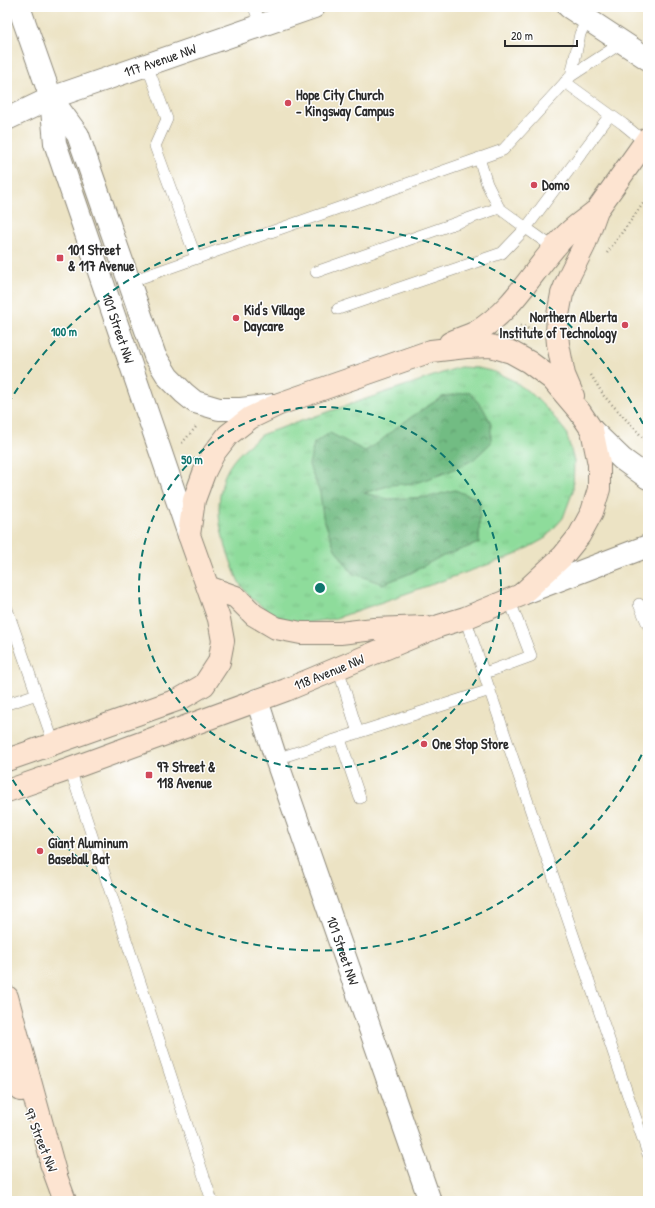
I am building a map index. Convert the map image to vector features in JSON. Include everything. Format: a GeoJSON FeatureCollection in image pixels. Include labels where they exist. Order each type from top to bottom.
{"type":"FeatureCollection","features":[{"type":"Feature","properties":{"kind":"main road"},"geometry":{"type":"LineString","coordinates":[[580,412],[564,375],[558,344],[558,314],[562,294],[584,246],[597,210],[647,140]]}},
{"type":"Feature","properties":{"kind":"main road"},"geometry":{"type":"LineString","coordinates":[[7,760],[180,699],[204,684],[218,662],[223,641],[219,619],[190,535],[194,500],[204,473],[214,453],[228,434],[250,418],[279,404],[432,351],[476,332],[501,313],[519,293],[564,236],[597,210]]}},
{"type":"Feature","properties":{"kind":"main road"},"geometry":{"type":"LineString","coordinates":[[432,351],[491,346],[510,352],[529,362],[552,379],[580,412],[592,430],[599,464],[599,489],[592,512],[579,536],[563,556],[515,597]]}},
{"type":"Feature","properties":{"kind":"main road"},"geometry":{"type":"LineString","coordinates":[[208,588],[236,597],[254,615],[276,628],[301,633],[340,633],[374,629],[439,626]]}},
{"type":"Feature","properties":{"kind":"main road","name":"118 Avenue NW"},"geometry":{"type":"LineString","coordinates":[[7,791],[257,700],[439,626],[466,618],[515,597]]}},
{"type":"Feature","properties":{"kind":"main road"},"geometry":{"type":"LineString","coordinates":[[7,806],[70,769]]}},
{"type":"Feature","properties":{"kind":"main road"},"geometry":{"type":"LineString","coordinates":[[7,997],[56,1176]]}},
{"type":"Feature","properties":{"kind":"main road","name":"97 Street NW"},"geometry":{"type":"LineString","coordinates":[[7,1058],[65,1201]]}},
{"type":"Feature","properties":{"kind":"street","name":"101 Street NW"},"geometry":{"type":"LineString","coordinates":[[19,7],[51,98],[55,143],[190,535]]}},
{"type":"Feature","properties":{"kind":"street","name":"117 Avenue NW"},"geometry":{"type":"LineString","coordinates":[[7,119],[51,98],[147,65],[257,17],[314,7]]}},
{"type":"Feature","properties":{"kind":"street"},"geometry":{"type":"LineString","coordinates":[[578,13],[623,42],[646,53]]}},
{"type":"Feature","properties":{"kind":"street","name":"101 Street NW"},"geometry":{"type":"LineString","coordinates":[[51,98],[78,135],[156,356],[168,377],[195,402],[219,409],[241,409],[279,404]]}},
{"type":"Feature","properties":{"kind":"street"},"geometry":{"type":"LineString","coordinates":[[592,430],[648,487]]}},
{"type":"Feature","properties":{"kind":"street"},"geometry":{"type":"LineString","coordinates":[[622,459],[648,478]]}},
{"type":"Feature","properties":{"kind":"street","name":"118 Avenue NW"},"geometry":{"type":"LineString","coordinates":[[515,597],[648,546]]}},
{"type":"Feature","properties":{"kind":"street","name":"101 Street NW"},"geometry":{"type":"LineString","coordinates":[[257,700],[276,759],[430,1201]]}},
{"type":"Feature","properties":{"kind":"lane"},"geometry":{"type":"LineString","coordinates":[[568,79],[580,34],[578,13]]}},
{"type":"Feature","properties":{"kind":"lane"},"geometry":{"type":"LineString","coordinates":[[130,282],[503,150],[568,79],[623,42]]}},
{"type":"Feature","properties":{"kind":"lane"},"geometry":{"type":"LineString","coordinates":[[147,65],[167,119],[155,146],[196,258]]}},
{"type":"Feature","properties":{"kind":"lane"},"geometry":{"type":"LineString","coordinates":[[568,79],[610,115],[647,140]]}},
{"type":"Feature","properties":{"kind":"lane"},"geometry":{"type":"LineString","coordinates":[[338,309],[502,253],[526,228],[610,115]]}},
{"type":"Feature","properties":{"kind":"lane"},"geometry":{"type":"LineString","coordinates":[[479,158],[487,184],[499,208],[554,248]]}},
{"type":"Feature","properties":{"kind":"lane"},"geometry":{"type":"LineString","coordinates":[[316,272],[499,208]]}},
{"type":"Feature","properties":{"kind":"lane"},"geometry":{"type":"LineString","coordinates":[[485,673],[530,656],[515,597]]}},
{"type":"Feature","properties":{"kind":"lane"},"geometry":{"type":"LineString","coordinates":[[639,604],[648,626]]}},
{"type":"Feature","properties":{"kind":"lane"},"geometry":{"type":"LineString","coordinates":[[7,609],[54,744]]}},
{"type":"Feature","properties":{"kind":"lane"},"geometry":{"type":"LineString","coordinates":[[466,618],[648,1154]]}},
{"type":"Feature","properties":{"kind":"lane"},"geometry":{"type":"LineString","coordinates":[[338,668],[358,733]]}},
{"type":"Feature","properties":{"kind":"lane"},"geometry":{"type":"LineString","coordinates":[[276,759],[490,690]]}},
{"type":"Feature","properties":{"kind":"lane"},"geometry":{"type":"LineString","coordinates":[[7,704],[37,694]]}},
{"type":"Feature","properties":{"kind":"lane"},"geometry":{"type":"LineString","coordinates":[[340,739],[360,798]]}},
{"type":"Feature","properties":{"kind":"lane"},"geometry":{"type":"LineString","coordinates":[[70,769],[212,1201]]}},
{"type":"Feature","properties":{"kind":"path"},"geometry":{"type":"LineString","coordinates":[[604,258],[648,196]]}},
{"type":"Feature","properties":{"kind":"path"},"geometry":{"type":"LineString","coordinates":[[517,323],[537,332]]}},
{"type":"Feature","properties":{"kind":"path"},"geometry":{"type":"LineString","coordinates":[[590,374],[604,396],[648,443]]}},
{"type":"Feature","properties":{"kind":"path"},"geometry":{"type":"LineString","coordinates":[[180,446],[200,422]]}},
{"type":"Feature","properties":{"kind":"green space"},"geometry":{"type":"Polygon","coordinates":[[[460,367],[478,368],[495,372],[514,381],[533,395],[550,412],[566,432],[574,461],[573,491],[563,518],[544,539],[515,555],[334,619],[307,623],[291,622],[271,613],[258,603],[242,587],[234,572],[220,524],[219,505],[223,480],[233,461],[247,446],[263,434],[460,367]]]}},
{"type":"Feature","properties":{"kind":"green space"},"geometry":{"type":"Polygon","coordinates":[[[469,392],[483,408],[491,423],[491,443],[473,460],[448,472],[415,483],[391,485],[364,493],[388,499],[429,497],[455,490],[480,500],[479,543],[438,558],[411,573],[383,584],[352,573],[335,549],[323,517],[320,493],[309,465],[314,443],[330,433],[365,451],[378,443],[397,427],[442,397],[469,392]]]}},
{"type":"Feature","properties":{"kind":"place","name":"Hope City Church - Kingsway Campus"},"geometry":{"type":"Point","coordinates":[288,103]}},
{"type":"Feature","properties":{"kind":"place","name":"Domo"},"geometry":{"type":"Point","coordinates":[534,185]}},
{"type":"Feature","properties":{"kind":"place","name":"101 Street & 117 Avenue"},"geometry":{"type":"Point","coordinates":[60,258]}},
{"type":"Feature","properties":{"kind":"place","name":"Kid's Village Daycare"},"geometry":{"type":"Point","coordinates":[236,318]}},
{"type":"Feature","properties":{"kind":"place","name":"Northern Alberta Institute of Technology"},"geometry":{"type":"Point","coordinates":[625,325]}},
{"type":"Feature","properties":{"kind":"place","name":"One Stop Store"},"geometry":{"type":"Point","coordinates":[424,744]}},
{"type":"Feature","properties":{"kind":"place","name":"97 Street & 118 Avenue"},"geometry":{"type":"Point","coordinates":[149,775]}},
{"type":"Feature","properties":{"kind":"place","name":"Giant Aluminum Baseball Bat"},"geometry":{"type":"Point","coordinates":[40,851]}}]}
